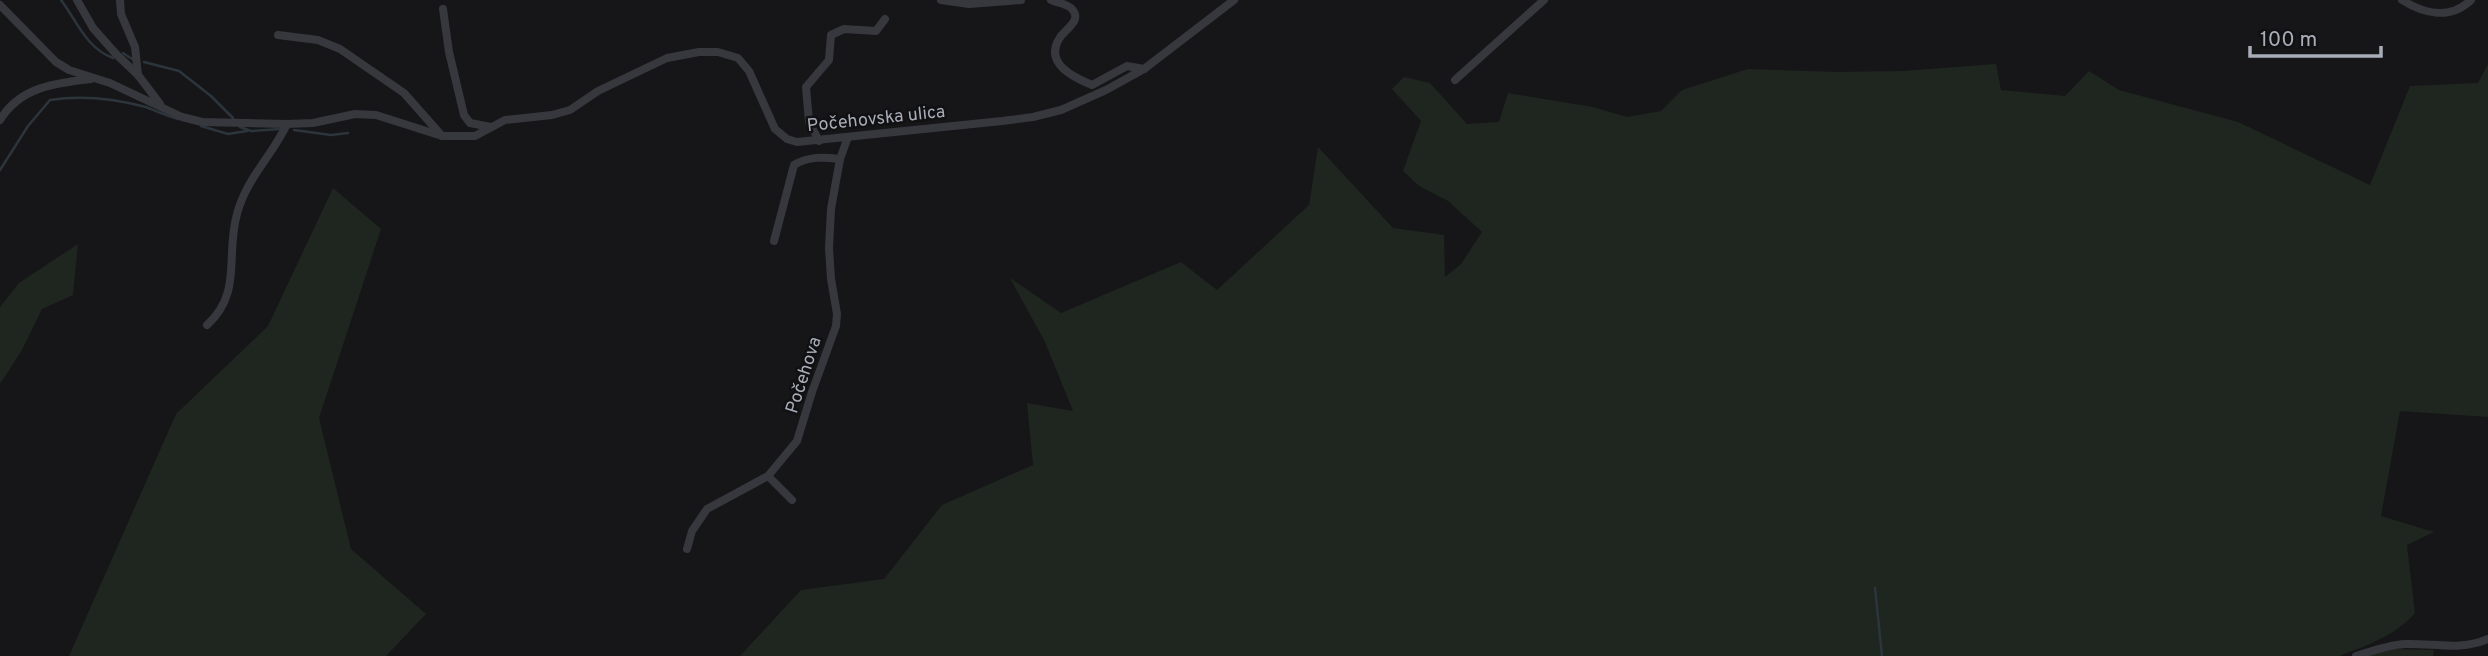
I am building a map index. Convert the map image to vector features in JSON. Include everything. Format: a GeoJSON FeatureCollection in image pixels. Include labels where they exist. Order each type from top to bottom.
{"type":"FeatureCollection","features":[{"type":"Feature","properties":{"kind":"street"},"geometry":{"type":"LineString","coordinates":[[77,0],[93,28],[138,75],[162,107]]}},
{"type":"Feature","properties":{"kind":"street"},"geometry":{"type":"LineString","coordinates":[[120,0],[121,14],[135,47],[138,75]]}},
{"type":"Feature","properties":{"kind":"street"},"geometry":{"type":"LineString","coordinates":[[941,0],[969,4],[1021,0]]}},
{"type":"Feature","properties":{"kind":"street","name":"Počehovska ulica"},"geometry":{"type":"LineString","coordinates":[[1051,0],[1064,4],[1075,14],[1073,24],[1059,38],[1056,46],[1058,61],[1065,73],[1092,85],[1127,66],[1144,69]]}},
{"type":"Feature","properties":{"kind":"street","name":"Počehovska ulica"},"geometry":{"type":"LineString","coordinates":[[94,79],[123,88],[182,117],[202,122],[313,123],[355,114],[376,115],[442,136],[475,136],[516,117],[552,115],[570,110],[598,91],[667,58],[699,52],[718,52],[738,58],[749,71],[775,129],[787,139],[797,142],[846,142],[1033,117],[1061,110],[1086,100],[1144,69],[1234,0]]}},
{"type":"Feature","properties":{"kind":"street"},"geometry":{"type":"LineString","coordinates":[[1455,80],[1544,0]]}},
{"type":"Feature","properties":{"kind":"street"},"geometry":{"type":"LineString","coordinates":[[2402,0],[2435,14],[2456,10],[2471,0]]}},
{"type":"Feature","properties":{"kind":"street"},"geometry":{"type":"LineString","coordinates":[[0,5],[57,62],[69,70],[94,79]]}},
{"type":"Feature","properties":{"kind":"street"},"geometry":{"type":"LineString","coordinates":[[443,9],[449,52],[464,115],[470,123],[491,127]]}},
{"type":"Feature","properties":{"kind":"street"},"geometry":{"type":"LineString","coordinates":[[819,141],[809,122],[806,87],[829,60],[831,35],[844,29],[876,31],[885,19]]}},
{"type":"Feature","properties":{"kind":"street"},"geometry":{"type":"LineString","coordinates":[[278,35],[327,42],[340,49],[404,93],[442,136]]}},
{"type":"Feature","properties":{"kind":"street"},"geometry":{"type":"LineString","coordinates":[[0,120],[9,107],[30,92],[60,83],[94,79]]}},
{"type":"Feature","properties":{"kind":"street"},"geometry":{"type":"LineString","coordinates":[[206,326],[219,311],[229,291],[232,243],[237,214],[245,191],[287,124]]}},
{"type":"Feature","properties":{"kind":"street","name":"Počehova"},"geometry":{"type":"LineString","coordinates":[[687,549],[692,531],[708,509],[768,476],[797,440],[836,326],[830,248],[831,209],[840,158],[846,142]]}},
{"type":"Feature","properties":{"kind":"street"},"geometry":{"type":"LineString","coordinates":[[774,241],[794,166],[813,157],[840,158]]}},
{"type":"Feature","properties":{"kind":"street"},"geometry":{"type":"LineString","coordinates":[[768,476],[792,500]]}},
{"type":"Feature","properties":{"kind":"street"},"geometry":{"type":"LineString","coordinates":[[2356,656],[2384,646],[2404,644],[2458,647],[2488,639]]}},
{"type":"Feature","properties":{"kind":"shaded area"},"geometry":{"type":"Polygon","coordinates":[[[1996,64],[2001,90],[2065,96],[2089,71],[2119,90],[2238,122],[2370,185],[2410,86],[2478,83],[2488,64],[2488,417],[2400,411],[2381,516],[2434,532],[2407,545],[2415,613],[2399,628],[2339,656],[740,656],[801,590],[884,579],[942,505],[1033,465],[1027,403],[1073,411],[1045,342],[1010,278],[1061,313],[1181,262],[1217,290],[1309,205],[1318,147],[1393,228],[1444,235],[1445,277],[1461,264],[1482,232],[1448,201],[1419,186],[1403,171],[1421,121],[1392,89],[1404,77],[1430,83],[1467,124],[1499,122],[1508,93],[1593,107],[1627,117],[1661,111],[1682,90],[1748,69],[1903,71],[1996,64]]]}},
{"type":"Feature","properties":{"kind":"shaded area"},"geometry":{"type":"Polygon","coordinates":[[[333,188],[381,229],[319,418],[351,549],[426,614],[386,656],[69,656],[176,414],[268,326],[333,188]]]}},
{"type":"Feature","properties":{"kind":"shaded area"},"geometry":{"type":"Polygon","coordinates":[[[78,244],[73,295],[42,309],[22,350],[0,384],[0,307],[19,283],[78,244]]]}},
{"type":"Feature","properties":{"kind":"shaded area"},"geometry":{"type":"Polygon","coordinates":[[[2387,649],[2434,650],[2433,656],[2369,656],[2387,649]]]}},
{"type":"Feature","properties":{"kind":"waterway"},"geometry":{"type":"LineString","coordinates":[[61,0],[89,41],[113,58]]}},
{"type":"Feature","properties":{"kind":"waterway"},"geometry":{"type":"LineString","coordinates":[[123,53],[132,59]]}},
{"type":"Feature","properties":{"kind":"waterway"},"geometry":{"type":"LineString","coordinates":[[144,62],[179,71],[211,96],[233,118]]}},
{"type":"Feature","properties":{"kind":"waterway"},"geometry":{"type":"LineString","coordinates":[[0,170],[28,126],[50,100],[111,100],[146,107],[178,119]]}},
{"type":"Feature","properties":{"kind":"waterway"},"geometry":{"type":"LineString","coordinates":[[201,126],[228,134],[247,131]]}},
{"type":"Feature","properties":{"kind":"waterway"},"geometry":{"type":"LineString","coordinates":[[240,127],[251,131],[281,129]]}},
{"type":"Feature","properties":{"kind":"waterway"},"geometry":{"type":"LineString","coordinates":[[294,130],[331,135],[348,133]]}},
{"type":"Feature","properties":{"kind":"waterway"},"geometry":{"type":"LineString","coordinates":[[1875,588],[1882,656]]}}]}
